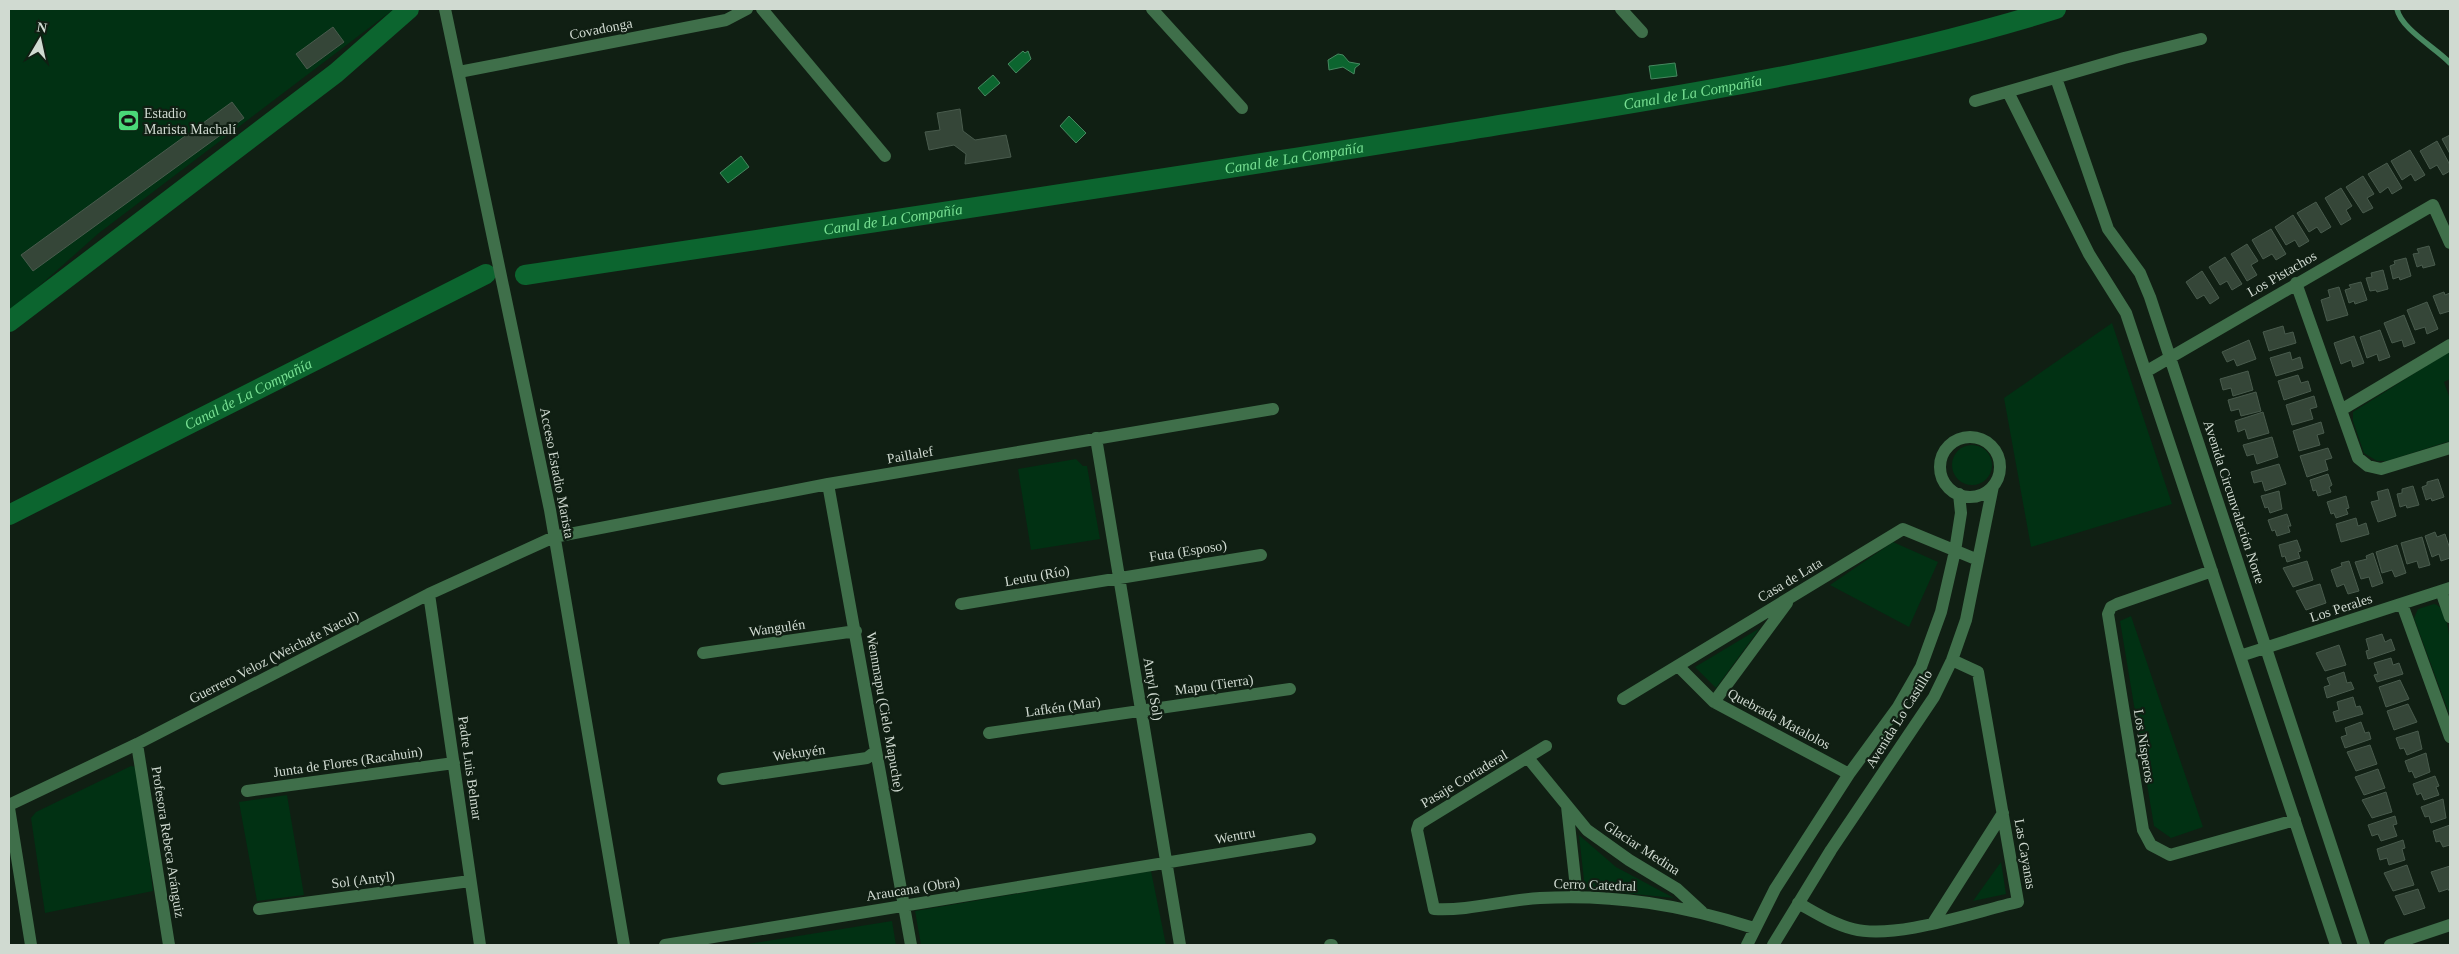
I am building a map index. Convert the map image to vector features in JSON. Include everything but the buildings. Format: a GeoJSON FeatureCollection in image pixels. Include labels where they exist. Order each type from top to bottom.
{"type":"FeatureCollection","features":[{"type":"Feature","properties":{"kind":"street","name":"Acceso Estadio Marista"},"geometry":{"type":"LineString","coordinates":[[445,9],[554,537],[624,945]]}},
{"type":"Feature","properties":{"kind":"street","name":"Covadonga"},"geometry":{"type":"LineString","coordinates":[[459,72],[726,20],[747,9]]}},
{"type":"Feature","properties":{"kind":"street"},"geometry":{"type":"LineString","coordinates":[[762,9],[885,156]]}},
{"type":"Feature","properties":{"kind":"street"},"geometry":{"type":"LineString","coordinates":[[1152,9],[1242,108]]}},
{"type":"Feature","properties":{"kind":"street"},"geometry":{"type":"LineString","coordinates":[[1620,9],[1642,32]]}},
{"type":"Feature","properties":{"kind":"street"},"geometry":{"type":"LineString","coordinates":[[1975,101],[2201,39]]}},
{"type":"Feature","properties":{"kind":"street","name":"Avenida Circunvalación Norte"},"geometry":{"type":"LineString","coordinates":[[2056,78],[2108,229],[2140,273],[2150,296],[2364,945]]}},
{"type":"Feature","properties":{"kind":"street"},"geometry":{"type":"LineString","coordinates":[[2008,92],[2089,254],[2126,314],[2336,945]]}},
{"type":"Feature","properties":{"kind":"street","name":"Los Pistachos"},"geometry":{"type":"LineString","coordinates":[[2146,371],[2433,204],[2450,243]]}},
{"type":"Feature","properties":{"kind":"street"},"geometry":{"type":"LineString","coordinates":[[2296,283],[2358,458],[2368,466],[2381,469],[2450,448]]}},
{"type":"Feature","properties":{"kind":"street"},"geometry":{"type":"LineString","coordinates":[[2341,410],[2450,345]]}},
{"type":"Feature","properties":{"kind":"street","name":"Paillalef"},"geometry":{"type":"LineString","coordinates":[[554,537],[828,484],[1273,409]]}},
{"type":"Feature","properties":{"kind":"street","name":"Avenida Lo Castillo"},"geometry":{"type":"LineString","coordinates":[[1747,945],[1775,889],[1849,774],[1898,707],[1921,667],[1941,612],[1955,551],[1961,513],[1959,494],[1950,490],[1940,472],[1943,453],[1957,439],[1977,437],[1994,448],[2000,467],[1998,477],[1993,486],[1966,620],[1952,660],[1934,697],[1831,850],[1774,945]]}},
{"type":"Feature","properties":{"kind":"street","name":"Antyl (Sol)"},"geometry":{"type":"LineString","coordinates":[[1096,438],[1180,945]]}},
{"type":"Feature","properties":{"kind":"street","name":"Wennmapu (Cielo Mapuche)"},"geometry":{"type":"LineString","coordinates":[[828,484],[856,631],[911,945]]}},
{"type":"Feature","properties":{"kind":"street"},"geometry":{"type":"LineString","coordinates":[[1959,494],[1977,496],[1993,486]]}},
{"type":"Feature","properties":{"kind":"street","name":"Casa de Lata"},"geometry":{"type":"LineString","coordinates":[[1623,699],[1903,529],[1978,560]]}},
{"type":"Feature","properties":{"kind":"street","name":"Guerrero Veloz (Weichafe Nacul)"},"geometry":{"type":"LineString","coordinates":[[9,806],[137,744],[429,594],[554,537]]}},
{"type":"Feature","properties":{"kind":"street","name":"Futa (Esposo)"},"geometry":{"type":"LineString","coordinates":[[1119,577],[1261,555]]}},
{"type":"Feature","properties":{"kind":"street","name":"Los Nísperos"},"geometry":{"type":"LineString","coordinates":[[2212,571],[2117,604],[2111,607],[2108,614],[2143,830],[2151,845],[2170,854],[2295,820]]}},
{"type":"Feature","properties":{"kind":"street","name":"Leutu (Río)"},"geometry":{"type":"LineString","coordinates":[[961,604],[1119,577]]}},
{"type":"Feature","properties":{"kind":"street"},"geometry":{"type":"LineString","coordinates":[[2446,590],[2450,617]]}},
{"type":"Feature","properties":{"kind":"street","name":"Los Perales"},"geometry":{"type":"LineString","coordinates":[[2240,656],[2446,590]]}},
{"type":"Feature","properties":{"kind":"street","name":"Padre Luis Belmar"},"geometry":{"type":"LineString","coordinates":[[429,594],[480,945]]}},
{"type":"Feature","properties":{"kind":"street"},"geometry":{"type":"LineString","coordinates":[[1714,702],[1791,597]]}},
{"type":"Feature","properties":{"kind":"street"},"geometry":{"type":"LineString","coordinates":[[2402,604],[2450,737]]}},
{"type":"Feature","properties":{"kind":"street","name":"Wangulén"},"geometry":{"type":"LineString","coordinates":[[703,653],[856,631]]}},
{"type":"Feature","properties":{"kind":"street","name":"Las Cayanas"},"geometry":{"type":"LineString","coordinates":[[1798,903],[1832,923],[1854,930],[1879,933],[1933,923],[2018,902],[1978,672],[1952,660]]}},
{"type":"Feature","properties":{"kind":"street","name":"Quebrada Matalolos"},"geometry":{"type":"LineString","coordinates":[[1678,666],[1714,702],[1849,774]]}},
{"type":"Feature","properties":{"kind":"street","name":"Mapu (Tierra)"},"geometry":{"type":"LineString","coordinates":[[1142,710],[1290,689]]}},
{"type":"Feature","properties":{"kind":"street","name":"Lafkén (Mar)"},"geometry":{"type":"LineString","coordinates":[[990,733],[1142,710]]}},
{"type":"Feature","properties":{"kind":"street","name":"Profesora Rebeca Aránguiz"},"geometry":{"type":"LineString","coordinates":[[137,744],[169,945]]}},
{"type":"Feature","properties":{"kind":"street","name":"Pasaje Cortaderal"},"geometry":{"type":"LineString","coordinates":[[1433,908],[1417,830],[1419,824],[1546,746]]}},
{"type":"Feature","properties":{"kind":"street","name":"Wekuyén"},"geometry":{"type":"LineString","coordinates":[[723,779],[867,758],[876,751]]}},
{"type":"Feature","properties":{"kind":"street","name":"Glaciar Medina"},"geometry":{"type":"LineString","coordinates":[[1528,758],[1566,806],[1588,830],[1606,845],[1677,889],[1703,913]]}},
{"type":"Feature","properties":{"kind":"street","name":"Junta de Flores (Racahuin)"},"geometry":{"type":"LineString","coordinates":[[247,791],[454,763]]}},
{"type":"Feature","properties":{"kind":"street"},"geometry":{"type":"LineString","coordinates":[[9,806],[31,945]]}},
{"type":"Feature","properties":{"kind":"street"},"geometry":{"type":"LineString","coordinates":[[1566,806],[1577,897]]}},
{"type":"Feature","properties":{"kind":"street","name":"Las Cayanas"},"geometry":{"type":"LineString","coordinates":[[1933,923],[2003,813]]}},
{"type":"Feature","properties":{"kind":"street","name":"Wentru"},"geometry":{"type":"LineString","coordinates":[[1166,863],[1310,839]]}},
{"type":"Feature","properties":{"kind":"street","name":"Araucana (Obra)"},"geometry":{"type":"LineString","coordinates":[[665,945],[1166,863]]}},
{"type":"Feature","properties":{"kind":"street","name":"Sol (Antyl)"},"geometry":{"type":"LineString","coordinates":[[259,909],[470,881]]}},
{"type":"Feature","properties":{"kind":"street","name":"Cerro Catedral"},"geometry":{"type":"LineString","coordinates":[[1433,908],[1435,910],[1538,898],[1610,897],[1648,902],[1703,913],[1754,928]]}},
{"type":"Feature","properties":{"kind":"street"},"geometry":{"type":"LineString","coordinates":[[2390,945],[2450,926]]}},
{"type":"Feature","properties":{"kind":"shaded area","name":"Estadio Marista Machalí"},"geometry":{"type":"Polygon","coordinates":[[[9,9],[394,9],[99,233],[9,313],[9,9]]]}},
{"type":"Feature","properties":{"kind":"shaded area"},"geometry":{"type":"Polygon","coordinates":[[[1023,51],[1025,53],[1028,51],[1031,59],[1016,73],[1008,64],[1023,51]]]}},
{"type":"Feature","properties":{"kind":"shaded area"},"geometry":{"type":"Polygon","coordinates":[[[1338,54],[1343,55],[1349,62],[1360,64],[1355,68],[1354,74],[1343,67],[1329,70],[1328,60],[1338,54]]]}},
{"type":"Feature","properties":{"kind":"shaded area"},"geometry":{"type":"Polygon","coordinates":[[[1675,63],[1677,76],[1651,79],[1649,66],[1675,63]]]}},
{"type":"Feature","properties":{"kind":"shaded area"},"geometry":{"type":"Polygon","coordinates":[[[993,75],[1000,83],[985,96],[978,88],[993,75]]]}},
{"type":"Feature","properties":{"kind":"shaded area"},"geometry":{"type":"Polygon","coordinates":[[[1069,116],[1086,133],[1076,143],[1060,126],[1069,116]]]}},
{"type":"Feature","properties":{"kind":"shaded area"},"geometry":{"type":"Polygon","coordinates":[[[741,156],[749,167],[728,183],[720,173],[741,156]]]}},
{"type":"Feature","properties":{"kind":"shaded area"},"geometry":{"type":"Polygon","coordinates":[[[2112,323],[2172,504],[2031,547],[2004,398],[2112,323]]]}},
{"type":"Feature","properties":{"kind":"shaded area"},"geometry":{"type":"Polygon","coordinates":[[[2450,351],[2450,379],[2444,382],[2450,399],[2450,441],[2387,461],[2377,461],[2364,453],[2353,421],[2353,412],[2450,351]]]}},
{"type":"Feature","properties":{"kind":"shaded area"},"geometry":{"type":"Polygon","coordinates":[[[1976,445],[1983,448],[1989,454],[1992,465],[1991,473],[1983,482],[1976,485],[1968,485],[1961,482],[1953,473],[1952,461],[1955,454],[1964,446],[1976,445]]]}},
{"type":"Feature","properties":{"kind":"shaded area"},"geometry":{"type":"Polygon","coordinates":[[[1076,459],[1083,466],[1087,466],[1100,539],[1031,550],[1018,469],[1076,459]]]}},
{"type":"Feature","properties":{"kind":"shaded area"},"geometry":{"type":"Polygon","coordinates":[[[1893,542],[1938,562],[1909,627],[1830,585],[1893,542]]]}},
{"type":"Feature","properties":{"kind":"shaded area"},"geometry":{"type":"Polygon","coordinates":[[[2434,604],[2441,609],[2446,620],[2449,635],[2451,654],[2450,716],[2414,618],[2418,609],[2434,604]]]}},
{"type":"Feature","properties":{"kind":"shaded area"},"geometry":{"type":"Polygon","coordinates":[[[2131,616],[2203,827],[2171,838],[2154,826],[2120,621],[2131,616]]]}},
{"type":"Feature","properties":{"kind":"shaded area"},"geometry":{"type":"Polygon","coordinates":[[[1760,628],[1716,688],[1695,667],[1760,628]]]}},
{"type":"Feature","properties":{"kind":"shaded area"},"geometry":{"type":"Polygon","coordinates":[[[131,766],[136,767],[138,773],[153,891],[45,913],[31,818],[36,812],[131,766]]]}},
{"type":"Feature","properties":{"kind":"shaded area"},"geometry":{"type":"Polygon","coordinates":[[[287,795],[304,895],[257,901],[239,802],[287,795]]]}},
{"type":"Feature","properties":{"kind":"shaded area"},"geometry":{"type":"Polygon","coordinates":[[[1579,835],[1616,867],[1674,898],[1585,889],[1579,835]]]}},
{"type":"Feature","properties":{"kind":"shaded area"},"geometry":{"type":"Polygon","coordinates":[[[2001,862],[2006,894],[1973,901],[2001,862]]]}},
{"type":"Feature","properties":{"kind":"shaded area"},"geometry":{"type":"Polygon","coordinates":[[[1151,871],[1166,945],[921,945],[915,911],[1151,871]]]}},
{"type":"Feature","properties":{"kind":"shaded area"},"geometry":{"type":"Polygon","coordinates":[[[892,921],[896,945],[742,945],[892,921]]]}},
{"type":"Feature","properties":{"kind":"waterway"},"geometry":{"type":"LineString","coordinates":[[9,322],[336,73],[409,9]]}},
{"type":"Feature","properties":{"kind":"waterway","name":"Canal de La Compañía"},"geometry":{"type":"LineString","coordinates":[[525,275],[1214,171],[1676,96],[1829,67],[1905,50],[1981,31],[2056,9]]}},
{"type":"Feature","properties":{"kind":"waterway"},"geometry":{"type":"LineString","coordinates":[[2397,9],[2405,24],[2450,63]]}},
{"type":"Feature","properties":{"kind":"waterway","name":"Canal de La Compañía"},"geometry":{"type":"LineString","coordinates":[[9,515],[486,274]]}},
{"type":"Feature","properties":{"kind":"place","name":"Estadio Marista Machalí"},"geometry":{"type":"Point","coordinates":[128,121]}}]}
